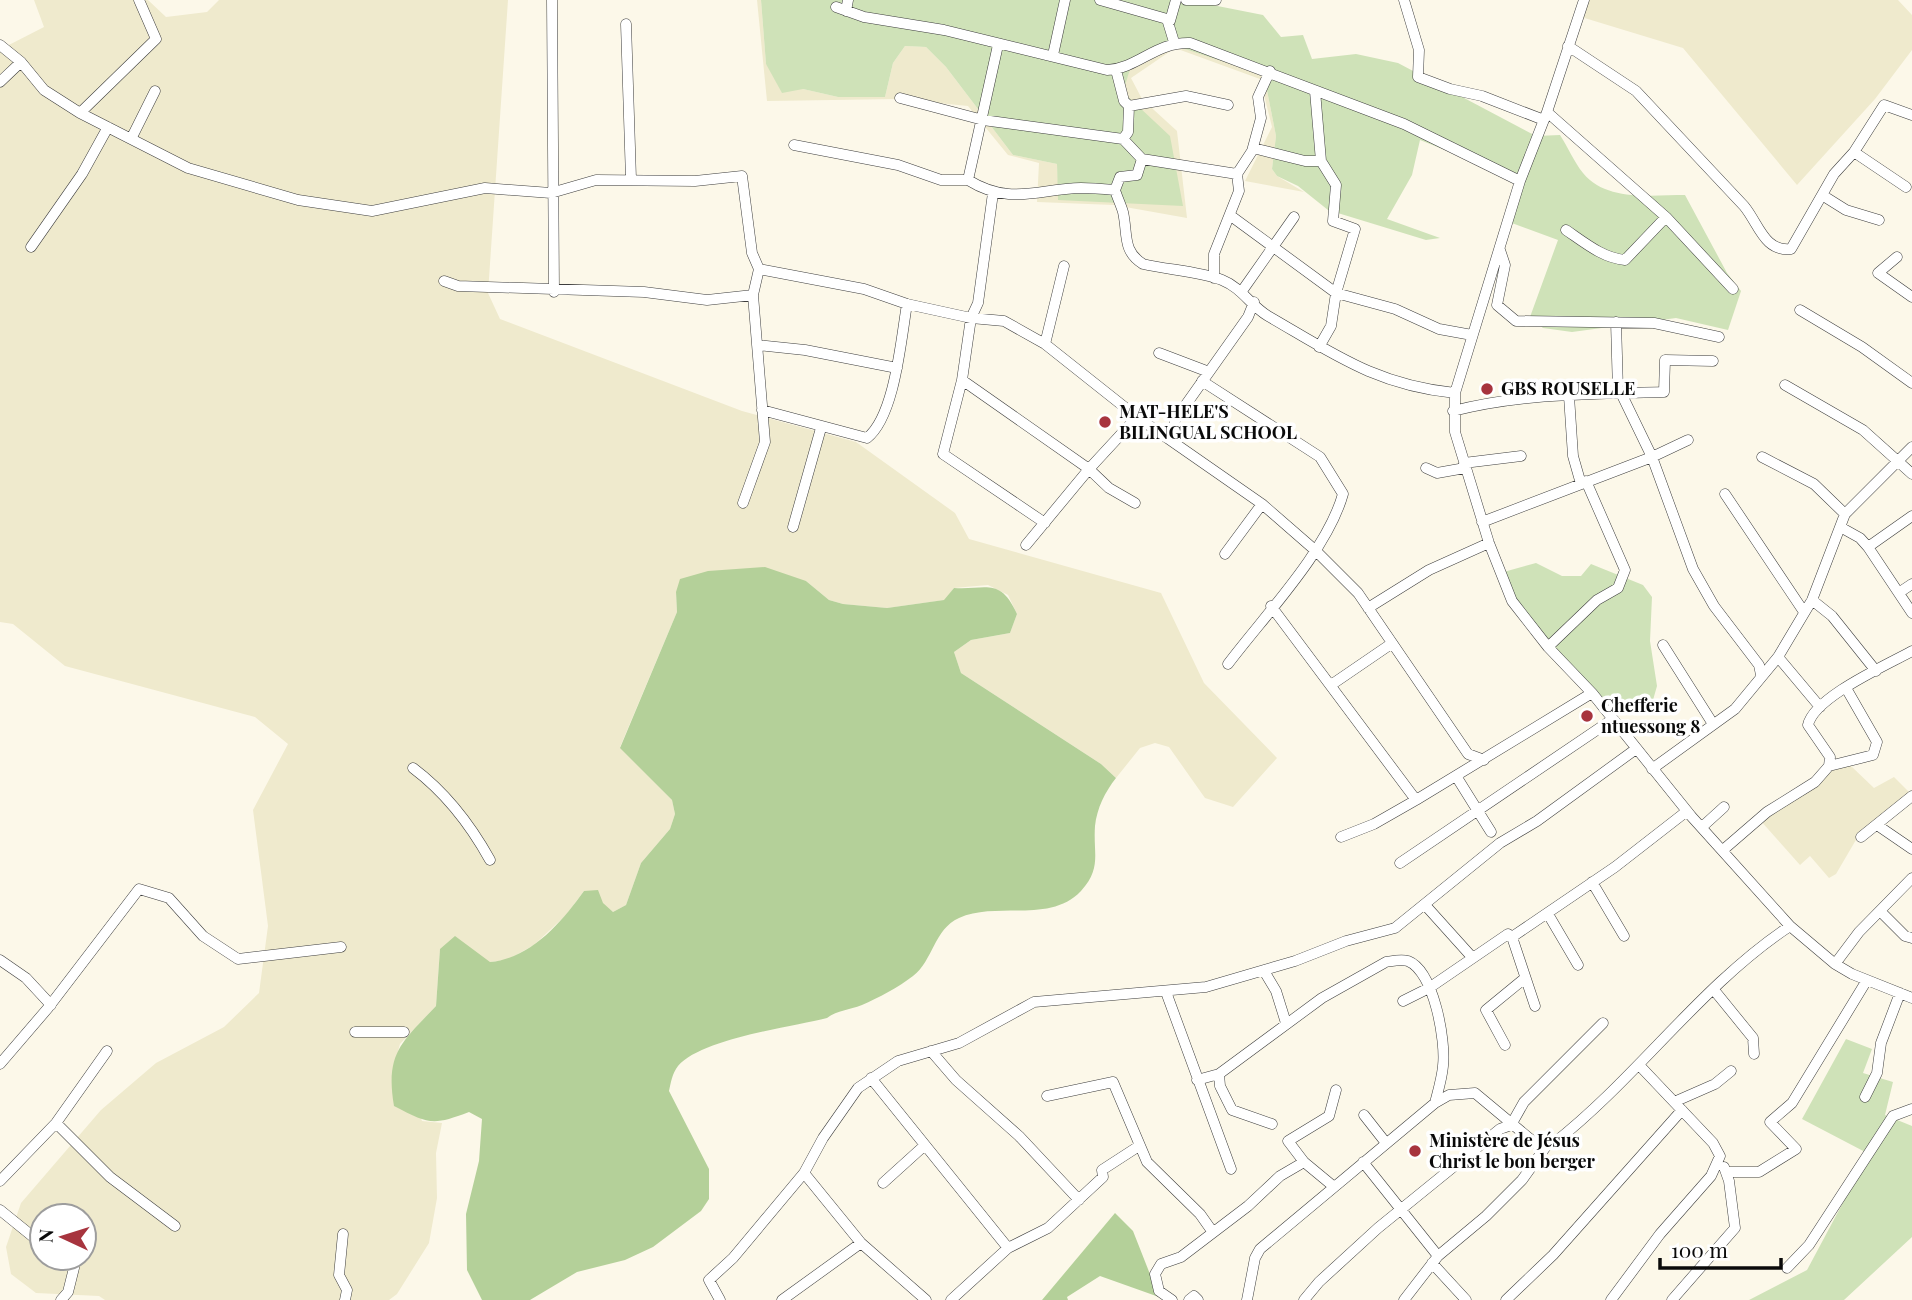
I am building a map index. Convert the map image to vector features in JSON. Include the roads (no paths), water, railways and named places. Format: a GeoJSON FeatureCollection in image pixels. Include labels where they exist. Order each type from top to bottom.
{"type":"FeatureCollection","features":[{"type":"Feature","properties":{"kind":"street"},"geometry":{"type":"LineString","coordinates":[[80,113],[156,39],[139,0]]}},
{"type":"Feature","properties":{"kind":"street"},"geometry":{"type":"LineString","coordinates":[[552,0],[551,193],[554,292]]}},
{"type":"Feature","properties":{"kind":"street"},"geometry":{"type":"LineString","coordinates":[[1053,55],[1065,0]]}},
{"type":"Feature","properties":{"kind":"street"},"geometry":{"type":"LineString","coordinates":[[1100,0],[1148,12],[1170,21]]}},
{"type":"Feature","properties":{"kind":"street"},"geometry":{"type":"LineString","coordinates":[[1174,42],[1170,21],[1176,0]]}},
{"type":"Feature","properties":{"kind":"street"},"geometry":{"type":"LineString","coordinates":[[1186,0],[1216,0]]}},
{"type":"Feature","properties":{"kind":"street"},"geometry":{"type":"LineString","coordinates":[[1404,0],[1419,50],[1418,77],[1545,116],[1666,217],[1733,289]]}},
{"type":"Feature","properties":{"kind":"street"},"geometry":{"type":"LineString","coordinates":[[1584,0],[1520,181],[1455,393],[1455,432],[1482,522],[1512,601],[1548,647],[1592,693],[1687,811],[1790,926],[1835,964],[1912,998]]}},
{"type":"Feature","properties":{"kind":"street"},"geometry":{"type":"LineString","coordinates":[[843,6],[864,17],[944,30],[1040,56],[1053,55],[1087,66],[1116,69],[1174,42],[1190,43],[1270,71],[1315,92],[1404,124],[1520,181]]}},
{"type":"Feature","properties":{"kind":"street"},"geometry":{"type":"LineString","coordinates":[[626,24],[631,179]]}},
{"type":"Feature","properties":{"kind":"street"},"geometry":{"type":"LineString","coordinates":[[0,45],[22,62],[44,90],[80,113],[200,172],[298,200],[372,211],[485,188],[551,193],[596,180],[695,181],[742,176],[752,253],[759,269],[753,295],[765,442],[743,503]]}},
{"type":"Feature","properties":{"kind":"street"},"geometry":{"type":"LineString","coordinates":[[968,180],[998,45]]}},
{"type":"Feature","properties":{"kind":"street"},"geometry":{"type":"LineString","coordinates":[[1568,46],[1624,82],[1653,108],[1756,220],[1765,242],[1779,250],[1791,249],[1834,174],[1854,152],[1884,105],[1912,115]]}},
{"type":"Feature","properties":{"kind":"street"},"geometry":{"type":"LineString","coordinates":[[0,82],[22,62]]}},
{"type":"Feature","properties":{"kind":"street"},"geometry":{"type":"LineString","coordinates":[[1116,69],[1124,101],[1129,106],[1128,132],[1123,139]]}},
{"type":"Feature","properties":{"kind":"street"},"geometry":{"type":"LineString","coordinates":[[1214,278],[1214,254],[1239,191],[1237,174],[1253,148],[1261,118],[1258,97],[1270,71]]}},
{"type":"Feature","properties":{"kind":"street"},"geometry":{"type":"LineString","coordinates":[[131,139],[155,91]]}},
{"type":"Feature","properties":{"kind":"street"},"geometry":{"type":"LineString","coordinates":[[1315,92],[1321,160],[1336,185],[1333,221],[1355,229],[1336,293],[1331,326],[1319,347]]}},
{"type":"Feature","properties":{"kind":"street"},"geometry":{"type":"LineString","coordinates":[[1129,106],[1186,96],[1228,105]]}},
{"type":"Feature","properties":{"kind":"street"},"geometry":{"type":"LineString","coordinates":[[900,98],[983,120],[1123,139],[1142,159],[1237,174]]}},
{"type":"Feature","properties":{"kind":"street"},"geometry":{"type":"LineString","coordinates":[[31,247],[82,174],[108,127]]}},
{"type":"Feature","properties":{"kind":"street"},"geometry":{"type":"LineString","coordinates":[[794,145],[898,165],[941,180],[968,180],[993,193],[1027,196],[1080,188],[1115,190]]}},
{"type":"Feature","properties":{"kind":"street"},"geometry":{"type":"LineString","coordinates":[[1253,148],[1305,161],[1321,160]]}},
{"type":"Feature","properties":{"kind":"street"},"geometry":{"type":"LineString","coordinates":[[1854,152],[1906,187]]}},
{"type":"Feature","properties":{"kind":"street"},"geometry":{"type":"LineString","coordinates":[[1142,159],[1138,174],[1120,177],[1115,190],[1123,212],[1127,250],[1133,258],[1143,264],[1214,278],[1242,291],[1265,314],[1364,372],[1398,384],[1455,393]]}},
{"type":"Feature","properties":{"kind":"street"},"geometry":{"type":"LineString","coordinates":[[993,193],[978,303],[971,318],[962,380],[943,454],[1045,523]]}},
{"type":"Feature","properties":{"kind":"street"},"geometry":{"type":"LineString","coordinates":[[1822,195],[1846,210],[1879,220]]}},
{"type":"Feature","properties":{"kind":"street"},"geometry":{"type":"LineString","coordinates":[[1231,216],[1336,293],[1395,309],[1439,329],[1472,335]]}},
{"type":"Feature","properties":{"kind":"street"},"geometry":{"type":"LineString","coordinates":[[1242,291],[1294,217]]}},
{"type":"Feature","properties":{"kind":"street"},"geometry":{"type":"LineString","coordinates":[[1566,230],[1614,259],[1625,260],[1666,217]]}},
{"type":"Feature","properties":{"kind":"street"},"geometry":{"type":"LineString","coordinates":[[1499,248],[1505,265],[1497,305],[1516,321],[1654,323],[1719,337]]}},
{"type":"Feature","properties":{"kind":"street"},"geometry":{"type":"LineString","coordinates":[[1897,257],[1878,273],[1912,297]]}},
{"type":"Feature","properties":{"kind":"street"},"geometry":{"type":"LineString","coordinates":[[1045,344],[1065,266]]}},
{"type":"Feature","properties":{"kind":"street"},"geometry":{"type":"LineString","coordinates":[[759,269],[864,289],[907,304],[971,318],[1004,321],[1045,344],[1137,417],[1163,432],[1262,504],[1317,551],[1368,608],[1468,754],[1484,760]]}},
{"type":"Feature","properties":{"kind":"street"},"geometry":{"type":"LineString","coordinates":[[444,281],[458,286],[554,292],[644,292],[706,300],[753,295]]}},
{"type":"Feature","properties":{"kind":"street"},"geometry":{"type":"LineString","coordinates":[[1163,432],[1174,433],[1175,420],[1248,317],[1254,302]]}},
{"type":"Feature","properties":{"kind":"street"},"geometry":{"type":"LineString","coordinates":[[762,410],[821,428],[867,438],[878,430],[897,368],[907,304]]}},
{"type":"Feature","properties":{"kind":"street"},"geometry":{"type":"LineString","coordinates":[[1800,310],[1862,346],[1912,383]]}},
{"type":"Feature","properties":{"kind":"street"},"geometry":{"type":"LineString","coordinates":[[1248,317],[1265,314]]}},
{"type":"Feature","properties":{"kind":"street"},"geometry":{"type":"LineString","coordinates":[[1616,322],[1620,392],[1652,457],[1693,569],[1714,606],[1759,665],[1761,675]]}},
{"type":"Feature","properties":{"kind":"street"},"geometry":{"type":"LineString","coordinates":[[757,345],[897,368]]}},
{"type":"Feature","properties":{"kind":"street"},"geometry":{"type":"LineString","coordinates":[[1159,353],[1209,372]]}},
{"type":"Feature","properties":{"kind":"street"},"geometry":{"type":"LineString","coordinates":[[1453,411],[1488,402],[1620,392],[1664,392],[1665,360],[1713,360]]}},
{"type":"Feature","properties":{"kind":"street"},"geometry":{"type":"LineString","coordinates":[[962,380],[1089,469],[1109,488],[1135,503]]}},
{"type":"Feature","properties":{"kind":"street"},"geometry":{"type":"LineString","coordinates":[[1202,381],[1320,457],[1343,494],[1337,516],[1317,551],[1271,606],[1228,664]]}},
{"type":"Feature","properties":{"kind":"street"},"geometry":{"type":"LineString","coordinates":[[1786,385],[1863,430],[1912,474]]}},
{"type":"Feature","properties":{"kind":"street"},"geometry":{"type":"LineString","coordinates":[[1548,647],[1597,600],[1618,589],[1625,570],[1573,456],[1569,396]]}},
{"type":"Feature","properties":{"kind":"street"},"geometry":{"type":"LineString","coordinates":[[1026,545],[1089,469],[1137,417]]}},
{"type":"Feature","properties":{"kind":"street"},"geometry":{"type":"LineString","coordinates":[[793,527],[821,428]]}},
{"type":"Feature","properties":{"kind":"street"},"geometry":{"type":"LineString","coordinates":[[1482,522],[1652,457],[1688,440]]}},
{"type":"Feature","properties":{"kind":"street"},"geometry":{"type":"LineString","coordinates":[[1652,769],[1735,709],[1778,656],[1812,600],[1846,514],[1912,447]]}},
{"type":"Feature","properties":{"kind":"street"},"geometry":{"type":"LineString","coordinates":[[1426,468],[1437,472],[1521,456]]}},
{"type":"Feature","properties":{"kind":"street"},"geometry":{"type":"LineString","coordinates":[[1762,457],[1814,484],[1846,514]]}},
{"type":"Feature","properties":{"kind":"street"},"geometry":{"type":"LineString","coordinates":[[1725,494],[1804,612]]}},
{"type":"Feature","properties":{"kind":"street"},"geometry":{"type":"LineString","coordinates":[[1225,554],[1262,504]]}},
{"type":"Feature","properties":{"kind":"street"},"geometry":{"type":"LineString","coordinates":[[1868,547],[1912,516]]}},
{"type":"Feature","properties":{"kind":"street"},"geometry":{"type":"LineString","coordinates":[[1842,528],[1860,538],[1868,547],[1912,613]]}},
{"type":"Feature","properties":{"kind":"street"},"geometry":{"type":"LineString","coordinates":[[1368,608],[1429,570],[1489,543]]}},
{"type":"Feature","properties":{"kind":"street"},"geometry":{"type":"LineString","coordinates":[[1900,592],[1912,584]]}},
{"type":"Feature","properties":{"kind":"street"},"geometry":{"type":"LineString","coordinates":[[1812,600],[1832,616],[1876,671]]}},
{"type":"Feature","properties":{"kind":"street"},"geometry":{"type":"LineString","coordinates":[[1271,606],[1416,800]]}},
{"type":"Feature","properties":{"kind":"street"},"geometry":{"type":"LineString","coordinates":[[1331,685],[1391,644]]}},
{"type":"Feature","properties":{"kind":"street"},"geometry":{"type":"LineString","coordinates":[[1663,645],[1713,724]]}},
{"type":"Feature","properties":{"kind":"street"},"geometry":{"type":"LineString","coordinates":[[1829,766],[1830,757],[1808,725],[1809,719],[1820,707],[1846,688],[1912,651]]}},
{"type":"Feature","properties":{"kind":"street"},"geometry":{"type":"LineString","coordinates":[[1778,656],[1820,707]]}},
{"type":"Feature","properties":{"kind":"street"},"geometry":{"type":"LineString","coordinates":[[1723,850],[1767,813],[1815,782],[1829,766],[1873,755],[1877,742],[1846,688]]}},
{"type":"Feature","properties":{"kind":"street"},"geometry":{"type":"LineString","coordinates":[[1341,837],[1374,824],[1416,800],[1592,693]]}},
{"type":"Feature","properties":{"kind":"street"},"geometry":{"type":"LineString","coordinates":[[1400,863],[1613,719]]}},
{"type":"Feature","properties":{"kind":"street"},"geometry":{"type":"LineString","coordinates":[[720,1300],[709,1280],[733,1258],[804,1174],[822,1138],[858,1088],[898,1061],[959,1043],[1034,1002],[1156,989],[1166,992],[1206,988],[1264,971],[1346,941],[1395,928],[1426,906],[1500,843],[1538,821],[1636,749]]}},
{"type":"Feature","properties":{"kind":"street"},"geometry":{"type":"LineString","coordinates":[[413,768],[434,784],[472,828],[490,860]]}},
{"type":"Feature","properties":{"kind":"street"},"geometry":{"type":"LineString","coordinates":[[1456,776],[1491,832]]}},
{"type":"Feature","properties":{"kind":"street"},"geometry":{"type":"LineString","coordinates":[[1861,837],[1912,796]]}},
{"type":"Feature","properties":{"kind":"street"},"geometry":{"type":"LineString","coordinates":[[1702,827],[1724,807]]}},
{"type":"Feature","properties":{"kind":"street"},"geometry":{"type":"LineString","coordinates":[[1512,937],[1548,914],[1687,811]]}},
{"type":"Feature","properties":{"kind":"street"},"geometry":{"type":"LineString","coordinates":[[1877,825],[1912,849]]}},
{"type":"Feature","properties":{"kind":"street"},"geometry":{"type":"LineString","coordinates":[[1835,964],[1912,878]]}},
{"type":"Feature","properties":{"kind":"street"},"geometry":{"type":"LineString","coordinates":[[1592,882],[1624,936]]}},
{"type":"Feature","properties":{"kind":"street"},"geometry":{"type":"LineString","coordinates":[[0,1065],[51,1005],[139,889],[169,898],[204,936],[238,959],[341,947]]}},
{"type":"Feature","properties":{"kind":"street"},"geometry":{"type":"LineString","coordinates":[[1426,906],[1471,957]]}},
{"type":"Feature","properties":{"kind":"street"},"geometry":{"type":"LineString","coordinates":[[1880,911],[1905,936],[1912,938]]}},
{"type":"Feature","properties":{"kind":"street"},"geometry":{"type":"LineString","coordinates":[[1548,914],[1578,965]]}},
{"type":"Feature","properties":{"kind":"street"},"geometry":{"type":"LineString","coordinates":[[1405,1300],[1435,1259],[1486,1216],[1522,1180],[1547,1145],[1560,1138],[1639,1065],[1755,952],[1790,926]]}},
{"type":"Feature","properties":{"kind":"street"},"geometry":{"type":"LineString","coordinates":[[1403,1001],[1429,988],[1508,934],[1512,937],[1535,1006]]}},
{"type":"Feature","properties":{"kind":"street"},"geometry":{"type":"LineString","coordinates":[[0,960],[26,978],[51,1005]]}},
{"type":"Feature","properties":{"kind":"street"},"geometry":{"type":"LineString","coordinates":[[1197,1080],[1219,1074],[1286,1023],[1386,962],[1405,960],[1412,964],[1429,988],[1443,1042],[1443,1066],[1435,1103]]}},
{"type":"Feature","properties":{"kind":"street"},"geometry":{"type":"LineString","coordinates":[[1264,971],[1276,991],[1286,1023]]}},
{"type":"Feature","properties":{"kind":"street"},"geometry":{"type":"LineString","coordinates":[[1505,1045],[1486,1010],[1525,978]]}},
{"type":"Feature","properties":{"kind":"street"},"geometry":{"type":"LineString","coordinates":[[1726,1172],[1759,1172],[1797,1149],[1770,1122],[1791,1103],[1867,980]]}},
{"type":"Feature","properties":{"kind":"street"},"geometry":{"type":"LineString","coordinates":[[1713,990],[1753,1038],[1754,1054]]}},
{"type":"Feature","properties":{"kind":"street"},"geometry":{"type":"LineString","coordinates":[[1166,992],[1231,1169]]}},
{"type":"Feature","properties":{"kind":"street"},"geometry":{"type":"LineString","coordinates":[[1865,1097],[1877,1073],[1881,1043],[1900,993]]}},
{"type":"Feature","properties":{"kind":"street"},"geometry":{"type":"LineString","coordinates":[[1304,1300],[1318,1282],[1401,1208],[1500,1129],[1511,1125],[1524,1102],[1603,1023]]}},
{"type":"Feature","properties":{"kind":"street"},"geometry":{"type":"LineString","coordinates":[[355,1032],[404,1031]]}},
{"type":"Feature","properties":{"kind":"street"},"geometry":{"type":"LineString","coordinates":[[0,1181],[56,1123],[107,1051]]}},
{"type":"Feature","properties":{"kind":"street"},"geometry":{"type":"LineString","coordinates":[[932,1051],[956,1080],[1019,1136],[1079,1200]]}},
{"type":"Feature","properties":{"kind":"street"},"geometry":{"type":"LineString","coordinates":[[1639,1065],[1713,1143],[1726,1172],[1735,1228],[1672,1300]]}},
{"type":"Feature","properties":{"kind":"street"},"geometry":{"type":"LineString","coordinates":[[1506,1300],[1553,1255],[1678,1106],[1731,1071]]}},
{"type":"Feature","properties":{"kind":"street"},"geometry":{"type":"LineString","coordinates":[[1219,1074],[1220,1086],[1232,1110],[1272,1124]]}},
{"type":"Feature","properties":{"kind":"street"},"geometry":{"type":"LineString","coordinates":[[871,1078],[1008,1248]]}},
{"type":"Feature","properties":{"kind":"street"},"geometry":{"type":"LineString","coordinates":[[1047,1096],[1113,1082],[1139,1146],[1160,1178],[1200,1214],[1212,1231]]}},
{"type":"Feature","properties":{"kind":"street"},"geometry":{"type":"LineString","coordinates":[[1333,1186],[1304,1162],[1288,1141],[1329,1116],[1336,1090]]}},
{"type":"Feature","properties":{"kind":"street"},"geometry":{"type":"LineString","coordinates":[[1247,1300],[1255,1258],[1260,1249],[1333,1186],[1435,1103],[1449,1095],[1475,1093],[1482,1096],[1511,1125],[1535,1143],[1547,1145]]}},
{"type":"Feature","properties":{"kind":"street"},"geometry":{"type":"LineString","coordinates":[[1787,1268],[1809,1245],[1893,1116],[1912,1109]]}},
{"type":"Feature","properties":{"kind":"street"},"geometry":{"type":"LineString","coordinates":[[1364,1115],[1386,1143]]}},
{"type":"Feature","properties":{"kind":"street"},"geometry":{"type":"LineString","coordinates":[[56,1123],[110,1177],[175,1226]]}},
{"type":"Feature","properties":{"kind":"street"},"geometry":{"type":"LineString","coordinates":[[883,1183],[925,1144]]}},
{"type":"Feature","properties":{"kind":"street"},"geometry":{"type":"LineString","coordinates":[[951,1300],[1008,1248],[1048,1228],[1103,1177],[1102,1170],[1112,1161],[1139,1146]]}},
{"type":"Feature","properties":{"kind":"street"},"geometry":{"type":"LineString","coordinates":[[1611,1300],[1660,1234],[1711,1176],[1720,1156]]}},
{"type":"Feature","properties":{"kind":"street"},"geometry":{"type":"LineString","coordinates":[[1172,1300],[1159,1291],[1155,1274],[1161,1264],[1181,1257],[1212,1231],[1228,1222],[1280,1176],[1304,1162]]}},
{"type":"Feature","properties":{"kind":"street"},"geometry":{"type":"LineString","coordinates":[[1363,1162],[1401,1208],[1466,1300]]}},
{"type":"Feature","properties":{"kind":"street"},"geometry":{"type":"LineString","coordinates":[[804,1174],[861,1243],[926,1300]]}},
{"type":"Feature","properties":{"kind":"street"},"geometry":{"type":"LineString","coordinates":[[0,1210],[28,1233]]}},
{"type":"Feature","properties":{"kind":"street"},"geometry":{"type":"LineString","coordinates":[[343,1234],[339,1275],[347,1290],[345,1300]]}},
{"type":"Feature","properties":{"kind":"street"},"geometry":{"type":"LineString","coordinates":[[782,1300],[861,1243]]}},
{"type":"Feature","properties":{"kind":"street"},"geometry":{"type":"LineString","coordinates":[[66,1297],[73,1272]]}},
{"type":"Feature","properties":{"kind":"street"},"geometry":{"type":"LineString","coordinates":[[1189,1300],[1194,1296],[1198,1300]]}},
{"type":"Feature","properties":{"kind":"place","name":"GBS ROUSELLE"},"geometry":{"type":"Point","coordinates":[1487,389]}},
{"type":"Feature","properties":{"kind":"place","name":"MAT-HELE'S BILINGUAL SCHOOL"},"geometry":{"type":"Point","coordinates":[1105,422]}},
{"type":"Feature","properties":{"kind":"place","name":"Chefferie ntuessong 8"},"geometry":{"type":"Point","coordinates":[1587,716]}},
{"type":"Feature","properties":{"kind":"place","name":"Ministère de Jésus Christ le bon berger"},"geometry":{"type":"Point","coordinates":[1415,1151]}}]}
